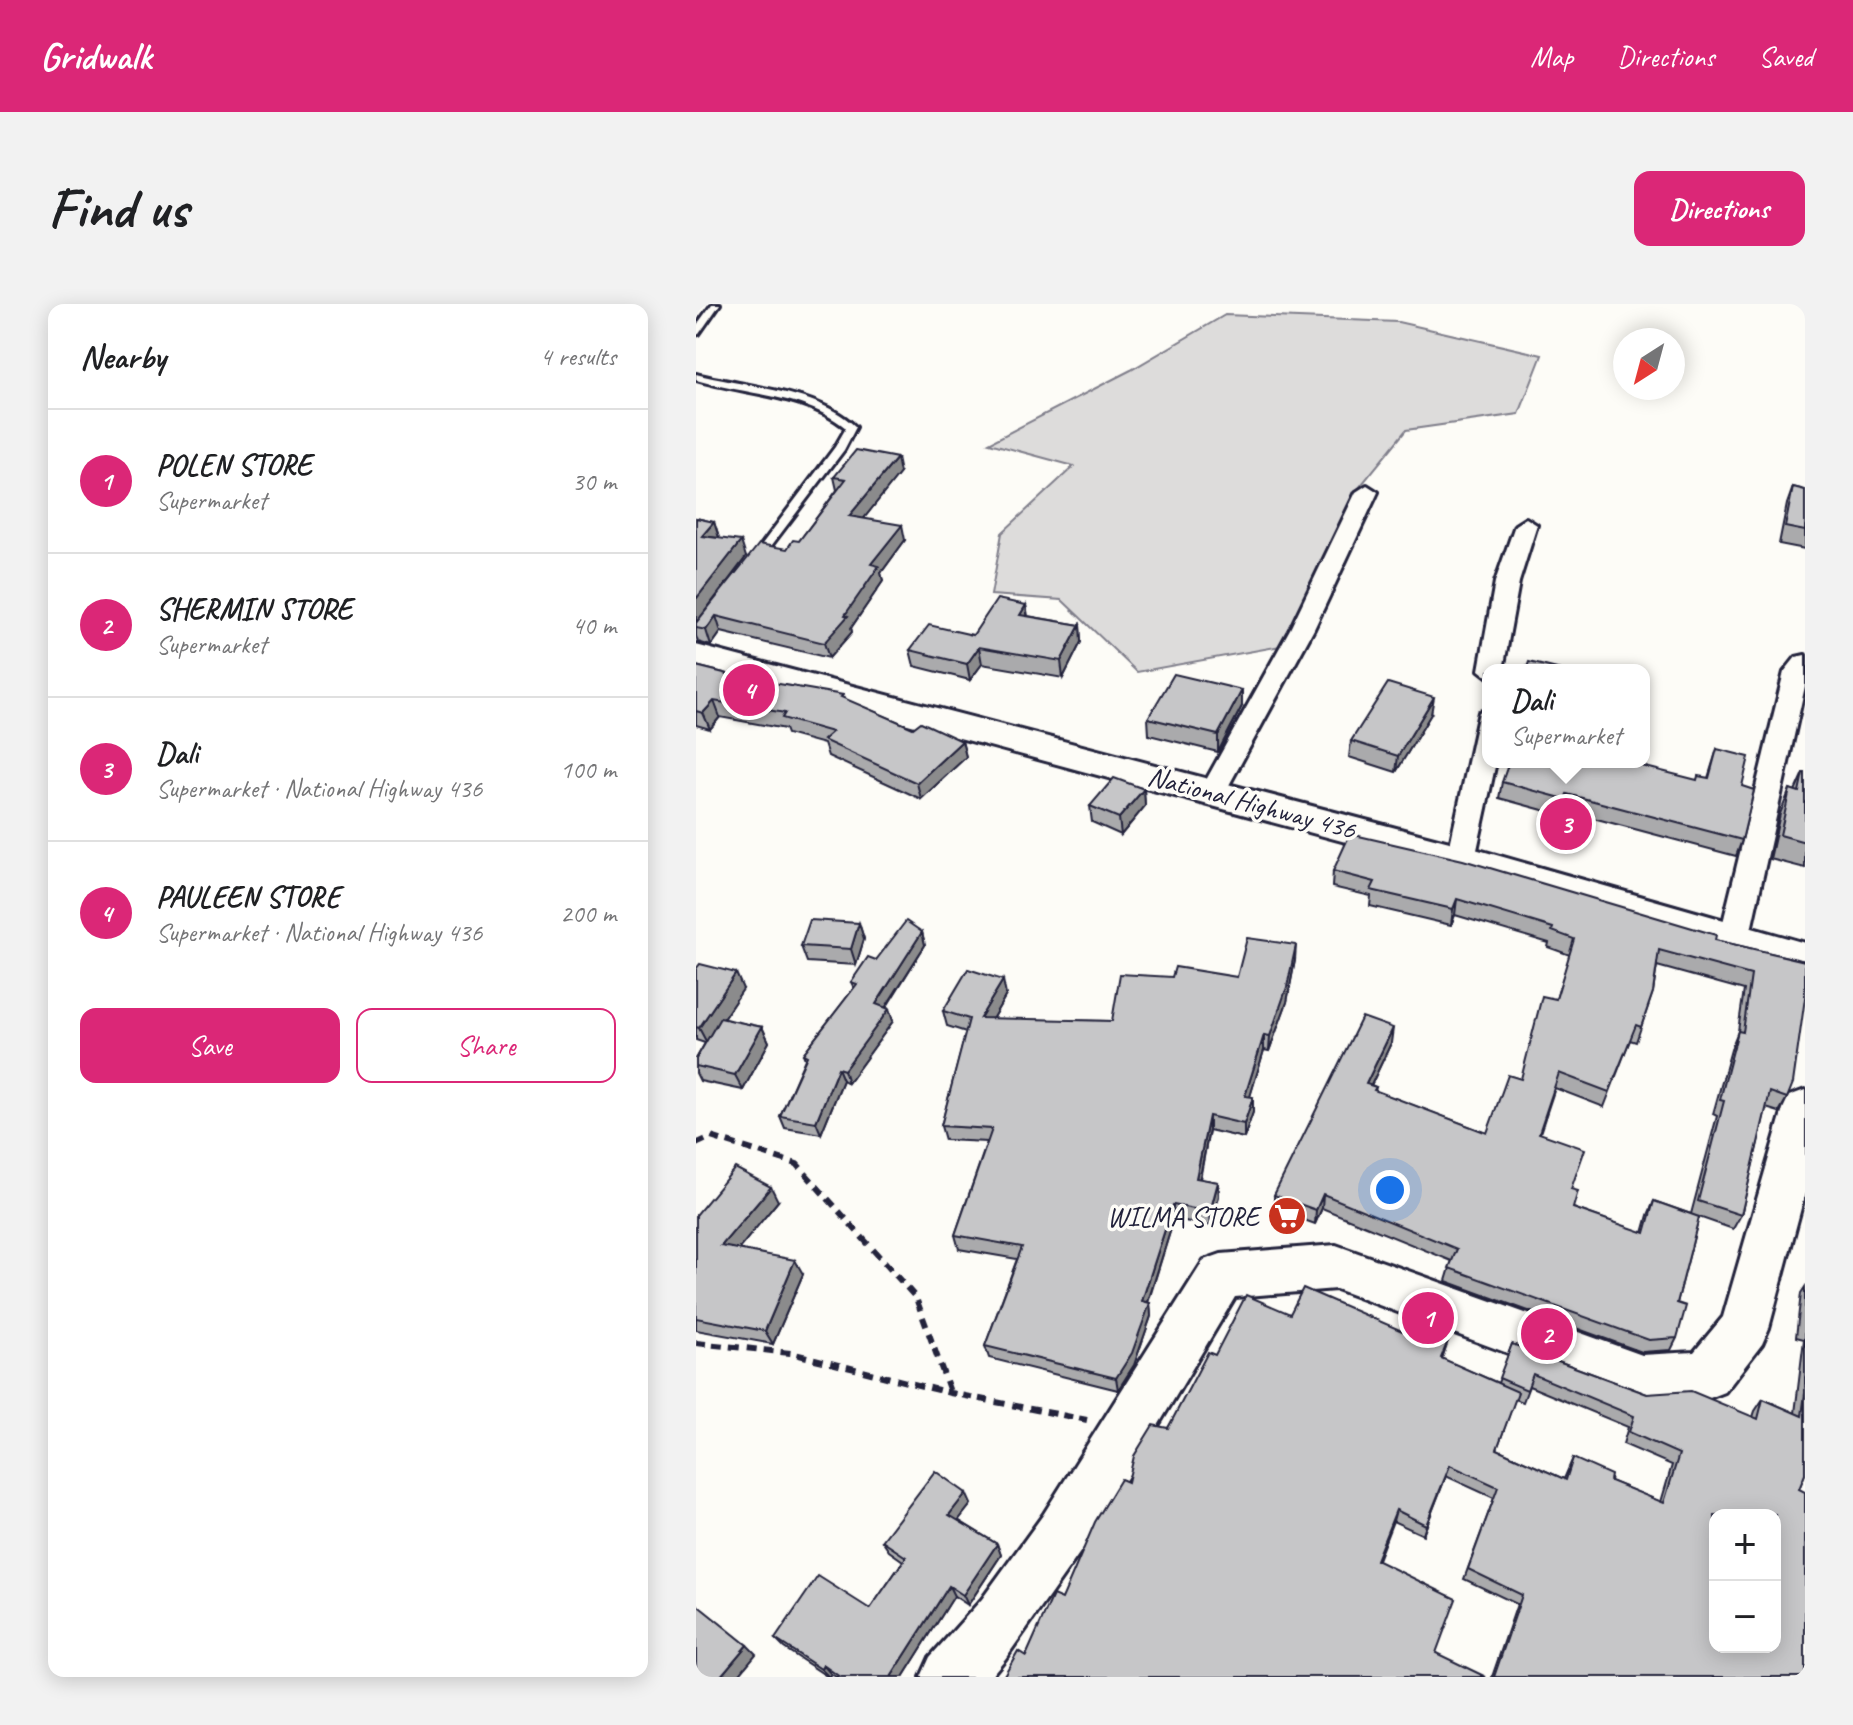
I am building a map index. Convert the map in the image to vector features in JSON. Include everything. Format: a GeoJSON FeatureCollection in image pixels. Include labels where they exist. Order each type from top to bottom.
{"type":"FeatureCollection","features":[{"type":"Feature","properties":{"kind":"main road","name":"National Highway 436"},"geometry":{"type":"LineString","coordinates":[[696,656],[1213,791],[1805,959]]}},
{"type":"Feature","properties":{"kind":"main road"},"geometry":{"type":"LineString","coordinates":[[950,1677],[982,1645],[1037,1571],[1131,1428],[1221,1276],[1336,1267],[1642,1379],[1707,1375],[1744,1328],[1805,1109]]}},
{"type":"Feature","properties":{"kind":"street"},"geometry":{"type":"LineString","coordinates":[[1213,791],[1302,629],[1367,492]]}},
{"type":"Feature","properties":{"kind":"street"},"geometry":{"type":"LineString","coordinates":[[1492,664],[1507,582],[1526,525]]}},
{"type":"Feature","properties":{"kind":"street"},"geometry":{"type":"LineString","coordinates":[[1734,939],[1785,713],[1796,672],[1805,663]]}},
{"type":"Feature","properties":{"kind":"street"},"geometry":{"type":"LineString","coordinates":[[1461,859],[1482,765]]}},
{"type":"Feature","properties":{"kind":"lane"},"geometry":{"type":"LineString","coordinates":[[696,332],[716,304]]}},
{"type":"Feature","properties":{"kind":"lane"},"geometry":{"type":"LineString","coordinates":[[696,377],[818,406],[841,416],[851,427],[840,448],[744,573]]}},
{"type":"Feature","properties":{"kind":"path"},"geometry":{"type":"LineString","coordinates":[[696,1144],[711,1137],[797,1164],[916,1298],[950,1393]]}},
{"type":"Feature","properties":{"kind":"path"},"geometry":{"type":"LineString","coordinates":[[696,1343],[791,1353],[950,1393],[1131,1428]]}},
{"type":"Feature","properties":{"kind":"shaded area"},"geometry":{"type":"Polygon","coordinates":[[[1225,315],[1398,322],[1542,355],[1519,414],[1406,430],[1358,489],[1286,645],[1137,672],[1062,600],[991,595],[1002,533],[1074,466],[989,443],[1131,370],[1225,315]]]}},
{"type":"Feature","properties":{"kind":"building"},"geometry":{"type":"Polygon","coordinates":[[[856,450],[897,458],[849,516],[902,525],[871,564],[879,566],[845,615],[848,616],[824,643],[716,616],[706,630],[696,628],[696,623],[759,544],[787,549],[793,540],[799,541],[846,479],[834,477],[856,450]]]}},
{"type":"Feature","properties":{"kind":"building"},"geometry":{"type":"Polygon","coordinates":[[[1793,487],[1805,490],[1805,531],[1785,527],[1793,487]]]}},
{"type":"Feature","properties":{"kind":"building"},"geometry":{"type":"Polygon","coordinates":[[[696,518],[714,522],[702,536],[741,541],[696,599],[696,518]]]}},
{"type":"Feature","properties":{"kind":"building"},"geometry":{"type":"Polygon","coordinates":[[[997,599],[1026,605],[1020,615],[1080,625],[1061,661],[979,647],[967,664],[910,650],[929,625],[973,635],[997,599]]]}},
{"type":"Feature","properties":{"kind":"building"},"geometry":{"type":"Polygon","coordinates":[[[696,666],[744,678],[843,695],[841,697],[913,728],[921,722],[962,741],[917,783],[823,740],[832,732],[782,718],[785,713],[714,701],[703,713],[696,711],[696,666]]]}},
{"type":"Feature","properties":{"kind":"building"},"geometry":{"type":"Polygon","coordinates":[[[1174,674],[1242,690],[1218,735],[1148,718],[1174,674]]]}},
{"type":"Feature","properties":{"kind":"building"},"geometry":{"type":"Polygon","coordinates":[[[1388,683],[1434,697],[1398,756],[1351,741],[1388,683]]]}},
{"type":"Feature","properties":{"kind":"building"},"geometry":{"type":"Polygon","coordinates":[[[1717,749],[1749,757],[1742,786],[1754,790],[1742,840],[1567,794],[1565,799],[1502,782],[1507,768],[1650,768],[1697,780],[1698,776],[1709,778],[1717,749]]]}},
{"type":"Feature","properties":{"kind":"building"},"geometry":{"type":"Polygon","coordinates":[[[1803,773],[1805,842],[1780,835],[1790,789],[1799,792],[1803,773]]]}},
{"type":"Feature","properties":{"kind":"building"},"geometry":{"type":"Polygon","coordinates":[[[1114,778],[1144,789],[1119,818],[1090,806],[1114,778]]]}},
{"type":"Feature","properties":{"kind":"building"},"geometry":{"type":"Polygon","coordinates":[[[1350,834],[1463,860],[1716,935],[1715,940],[1805,961],[1805,998],[1793,1083],[1787,1098],[1770,1092],[1741,1215],[1698,1201],[1724,1101],[1720,1100],[1738,1031],[1743,1032],[1751,975],[1659,950],[1653,992],[1641,1027],[1636,1025],[1609,1092],[1559,1073],[1539,1133],[1585,1149],[1571,1189],[1578,1191],[1573,1208],[1645,1233],[1654,1201],[1699,1217],[1677,1303],[1686,1306],[1677,1338],[1649,1340],[1449,1268],[1457,1249],[1323,1194],[1316,1210],[1274,1195],[1362,1017],[1393,1028],[1366,1084],[1376,1087],[1374,1090],[1487,1133],[1508,1075],[1521,1079],[1542,996],[1556,999],[1574,939],[1552,931],[1553,928],[1457,899],[1453,909],[1371,890],[1375,882],[1333,871],[1350,834]]]}},
{"type":"Feature","properties":{"kind":"building"},"geometry":{"type":"Polygon","coordinates":[[[810,920],[859,923],[851,949],[801,946],[810,920]]]}},
{"type":"Feature","properties":{"kind":"building"},"geometry":{"type":"Polygon","coordinates":[[[906,921],[922,932],[876,1004],[889,1009],[844,1070],[838,1068],[816,1122],[780,1116],[807,1056],[803,1054],[857,984],[851,982],[868,957],[876,960],[906,921]]]}},
{"type":"Feature","properties":{"kind":"building"},"geometry":{"type":"Polygon","coordinates":[[[1247,938],[1296,945],[1287,987],[1270,1036],[1264,1035],[1245,1096],[1253,1097],[1244,1124],[1209,1116],[1196,1178],[1218,1182],[1210,1212],[1173,1205],[1142,1301],[1150,1303],[1132,1353],[1116,1378],[985,1346],[1022,1247],[955,1235],[992,1129],[941,1126],[969,1019],[943,1011],[968,969],[1003,980],[980,1018],[1112,1021],[1120,974],[1172,977],[1175,967],[1237,977],[1247,938]]]}},
{"type":"Feature","properties":{"kind":"building"},"geometry":{"type":"Polygon","coordinates":[[[700,964],[736,973],[699,1028],[696,1027],[696,969],[700,964]]]}},
{"type":"Feature","properties":{"kind":"building"},"geometry":{"type":"Polygon","coordinates":[[[720,1018],[762,1027],[735,1075],[696,1066],[696,1059],[720,1018]]]}},
{"type":"Feature","properties":{"kind":"building"},"geometry":{"type":"Polygon","coordinates":[[[735,1168],[771,1187],[721,1246],[795,1260],[765,1331],[696,1318],[696,1215],[735,1168]]]}},
{"type":"Feature","properties":{"kind":"building"},"geometry":{"type":"Polygon","coordinates":[[[1303,1288],[1402,1331],[1407,1320],[1449,1338],[1441,1358],[1518,1392],[1497,1449],[1566,1480],[1573,1458],[1611,1475],[1610,1481],[1664,1503],[1679,1454],[1629,1432],[1634,1416],[1533,1374],[1527,1390],[1499,1378],[1512,1344],[1647,1394],[1691,1391],[1758,1419],[1763,1399],[1802,1416],[1805,1393],[1805,1474],[1799,1489],[1805,1492],[1805,1677],[1494,1677],[1522,1595],[1468,1569],[1498,1487],[1450,1465],[1426,1525],[1396,1510],[1376,1560],[1456,1599],[1436,1653],[1486,1677],[1003,1677],[1018,1651],[1026,1656],[1053,1595],[1062,1599],[1095,1522],[1121,1479],[1128,1482],[1134,1456],[1153,1425],[1168,1428],[1208,1352],[1215,1355],[1246,1295],[1290,1314],[1303,1288]]]}},
{"type":"Feature","properties":{"kind":"building"},"geometry":{"type":"Polygon","coordinates":[[[935,1471],[966,1493],[949,1515],[997,1544],[963,1595],[949,1586],[891,1677],[840,1677],[823,1665],[821,1669],[775,1639],[818,1576],[870,1609],[906,1557],[882,1541],[935,1471]]]}},
{"type":"Feature","properties":{"kind":"building"},"geometry":{"type":"Polygon","coordinates":[[[696,1604],[747,1645],[720,1677],[696,1677],[696,1604]]]}},
{"type":"Feature","properties":{"kind":"place","name":"PAULEEN STORE"},"geometry":{"type":"Point","coordinates":[749,690]}},
{"type":"Feature","properties":{"kind":"place","name":"Dali"},"geometry":{"type":"Point","coordinates":[1566,824]}},
{"type":"Feature","properties":{"kind":"place","name":"WILMA STORE"},"geometry":{"type":"Point","coordinates":[1287,1216]}},
{"type":"Feature","properties":{"kind":"place","name":"POLEN STORE"},"geometry":{"type":"Point","coordinates":[1428,1318]}},
{"type":"Feature","properties":{"kind":"place","name":"SHERMIN STORE"},"geometry":{"type":"Point","coordinates":[1547,1334]}}]}
